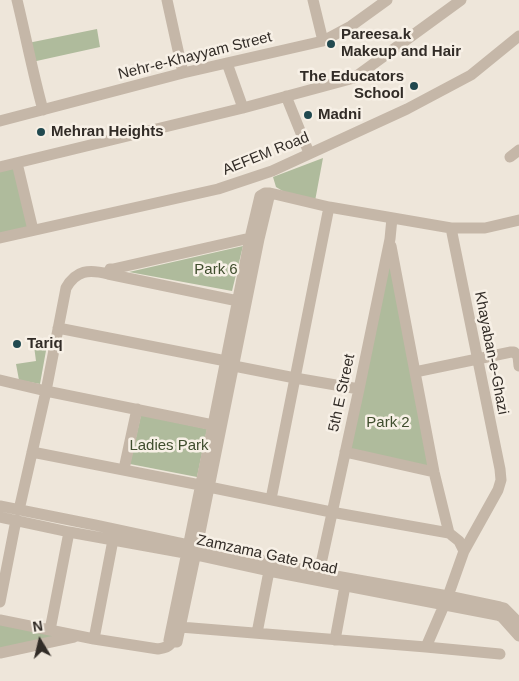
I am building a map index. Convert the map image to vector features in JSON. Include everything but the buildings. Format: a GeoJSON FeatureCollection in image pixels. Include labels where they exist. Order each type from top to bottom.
{"type":"FeatureCollection","features":[{"type":"Feature","properties":{"kind":"street"},"geometry":{"type":"LineString","coordinates":[[17,0],[30,63],[43,110]]}},
{"type":"Feature","properties":{"kind":"street"},"geometry":{"type":"LineString","coordinates":[[167,0],[183,73]]}},
{"type":"Feature","properties":{"kind":"street"},"geometry":{"type":"LineString","coordinates":[[313,0],[323,41]]}},
{"type":"Feature","properties":{"kind":"street","name":"Nehr-e-Khayyam Street"},"geometry":{"type":"LineString","coordinates":[[0,121],[183,73],[323,41],[351,26],[387,0]]}},
{"type":"Feature","properties":{"kind":"street"},"geometry":{"type":"LineString","coordinates":[[0,167],[242,108],[354,78],[460,0]]}},
{"type":"Feature","properties":{"kind":"street","name":"AEFEM Road"},"geometry":{"type":"LineString","coordinates":[[0,238],[218,189],[272,171],[408,109],[471,75],[519,37]]}},
{"type":"Feature","properties":{"kind":"street"},"geometry":{"type":"LineString","coordinates":[[228,63],[242,108]]}},
{"type":"Feature","properties":{"kind":"street"},"geometry":{"type":"LineString","coordinates":[[286,96],[310,153]]}},
{"type":"Feature","properties":{"kind":"street"},"geometry":{"type":"LineString","coordinates":[[17,163],[33,230]]}},
{"type":"Feature","properties":{"kind":"street"},"geometry":{"type":"LineString","coordinates":[[172,641],[177,642],[192,550],[255,238],[270,193],[329,207],[451,228],[486,228],[519,220]]}},
{"type":"Feature","properties":{"kind":"street"},"geometry":{"type":"LineString","coordinates":[[271,499],[329,207]]}},
{"type":"Feature","properties":{"kind":"street","name":"5th E Street"},"geometry":{"type":"LineString","coordinates":[[318,573],[359,388],[390,239],[392,218]]}},
{"type":"Feature","properties":{"kind":"street","name":"Khayaban-e-Ghazi"},"geometry":{"type":"LineString","coordinates":[[426,647],[446,601],[464,551],[498,490],[501,480],[451,228]]}},
{"type":"Feature","properties":{"kind":"street"},"geometry":{"type":"LineString","coordinates":[[108,274],[113,268],[255,238]]}},
{"type":"Feature","properties":{"kind":"street"},"geometry":{"type":"LineString","coordinates":[[390,239],[434,472],[450,533]]}},
{"type":"Feature","properties":{"kind":"street"},"geometry":{"type":"LineString","coordinates":[[0,602],[17,515],[46,391],[66,288],[70,280],[84,272],[94,271],[242,301]]}},
{"type":"Feature","properties":{"kind":"street"},"geometry":{"type":"LineString","coordinates":[[58,328],[295,378],[359,388]]}},
{"type":"Feature","properties":{"kind":"street"},"geometry":{"type":"LineString","coordinates":[[415,372],[511,352],[518,356],[519,366]]}},
{"type":"Feature","properties":{"kind":"street"},"geometry":{"type":"LineString","coordinates":[[211,458],[214,425],[230,364]]}},
{"type":"Feature","properties":{"kind":"street"},"geometry":{"type":"LineString","coordinates":[[0,380],[214,425]]}},
{"type":"Feature","properties":{"kind":"street"},"geometry":{"type":"LineString","coordinates":[[124,469],[138,409]]}},
{"type":"Feature","properties":{"kind":"street"},"geometry":{"type":"LineString","coordinates":[[32,452],[331,512],[450,533],[459,541],[464,551]]}},
{"type":"Feature","properties":{"kind":"street"},"geometry":{"type":"LineString","coordinates":[[344,452],[434,472]]}},
{"type":"Feature","properties":{"kind":"street","name":"Zamzama Gate Road"},"geometry":{"type":"LineString","coordinates":[[0,506],[17,515],[69,532],[94,530],[113,540],[192,550]]}},
{"type":"Feature","properties":{"kind":"street","name":"Zamzama Gate Road"},"geometry":{"type":"LineString","coordinates":[[0,517],[17,515],[250,562],[318,573],[446,601],[479,612],[502,617],[519,636]]}},
{"type":"Feature","properties":{"kind":"street"},"geometry":{"type":"LineString","coordinates":[[50,630],[69,532]]}},
{"type":"Feature","properties":{"kind":"street"},"geometry":{"type":"LineString","coordinates":[[94,639],[113,540]]}},
{"type":"Feature","properties":{"kind":"street"},"geometry":{"type":"LineString","coordinates":[[172,641],[169,640],[192,550]]}},
{"type":"Feature","properties":{"kind":"street","name":"Zamzama Gate Road"},"geometry":{"type":"LineString","coordinates":[[250,562],[269,571],[345,586],[504,608],[519,623]]}},
{"type":"Feature","properties":{"kind":"street"},"geometry":{"type":"LineString","coordinates":[[257,633],[269,571]]}},
{"type":"Feature","properties":{"kind":"street"},"geometry":{"type":"LineString","coordinates":[[335,640],[345,586]]}},
{"type":"Feature","properties":{"kind":"street"},"geometry":{"type":"LineString","coordinates":[[0,620],[94,639],[158,649],[167,647],[172,644],[172,641]]}},
{"type":"Feature","properties":{"kind":"street"},"geometry":{"type":"LineString","coordinates":[[180,627],[500,654]]}},
{"type":"Feature","properties":{"kind":"street"},"geometry":{"type":"LineString","coordinates":[[0,652],[80,636]]}},
{"type":"Feature","properties":{"kind":"green space"},"geometry":{"type":"Polygon","coordinates":[[[97,29],[100,47],[32,62],[28,43],[97,29]]]}},
{"type":"Feature","properties":{"kind":"green space"},"geometry":{"type":"Polygon","coordinates":[[[323,158],[315,201],[291,196],[276,187],[273,177],[323,158]]]}},
{"type":"Feature","properties":{"kind":"green space"},"geometry":{"type":"Polygon","coordinates":[[[17,163],[33,230],[0,238],[0,167],[17,163]]]}},
{"type":"Feature","properties":{"kind":"green space","name":"Park 2"},"geometry":{"type":"Polygon","coordinates":[[[390,239],[434,472],[345,452],[390,239]]]}},
{"type":"Feature","properties":{"kind":"green space","name":"Park 6"},"geometry":{"type":"Polygon","coordinates":[[[243,246],[232,291],[129,272],[243,246]]]}},
{"type":"Feature","properties":{"kind":"green space"},"geometry":{"type":"Polygon","coordinates":[[[47,345],[40,384],[19,380],[16,364],[36,361],[34,346],[47,345]]]}},
{"type":"Feature","properties":{"kind":"green space","name":"Ladies Park"},"geometry":{"type":"Polygon","coordinates":[[[141,415],[207,429],[197,477],[130,464],[141,415]]]}},
{"type":"Feature","properties":{"kind":"green space"},"geometry":{"type":"Polygon","coordinates":[[[0,620],[80,636],[0,653],[0,620]]]}},
{"type":"Feature","properties":{"kind":"place","name":"Pareesa.k Makeup and Hair"},"geometry":{"type":"Point","coordinates":[331,44]}},
{"type":"Feature","properties":{"kind":"place","name":"The Educators School"},"geometry":{"type":"Point","coordinates":[414,86]}},
{"type":"Feature","properties":{"kind":"place","name":"Madni"},"geometry":{"type":"Point","coordinates":[308,115]}},
{"type":"Feature","properties":{"kind":"place","name":"Mehran Heights"},"geometry":{"type":"Point","coordinates":[41,132]}},
{"type":"Feature","properties":{"kind":"place","name":"Tariq"},"geometry":{"type":"Point","coordinates":[17,344]}}]}
